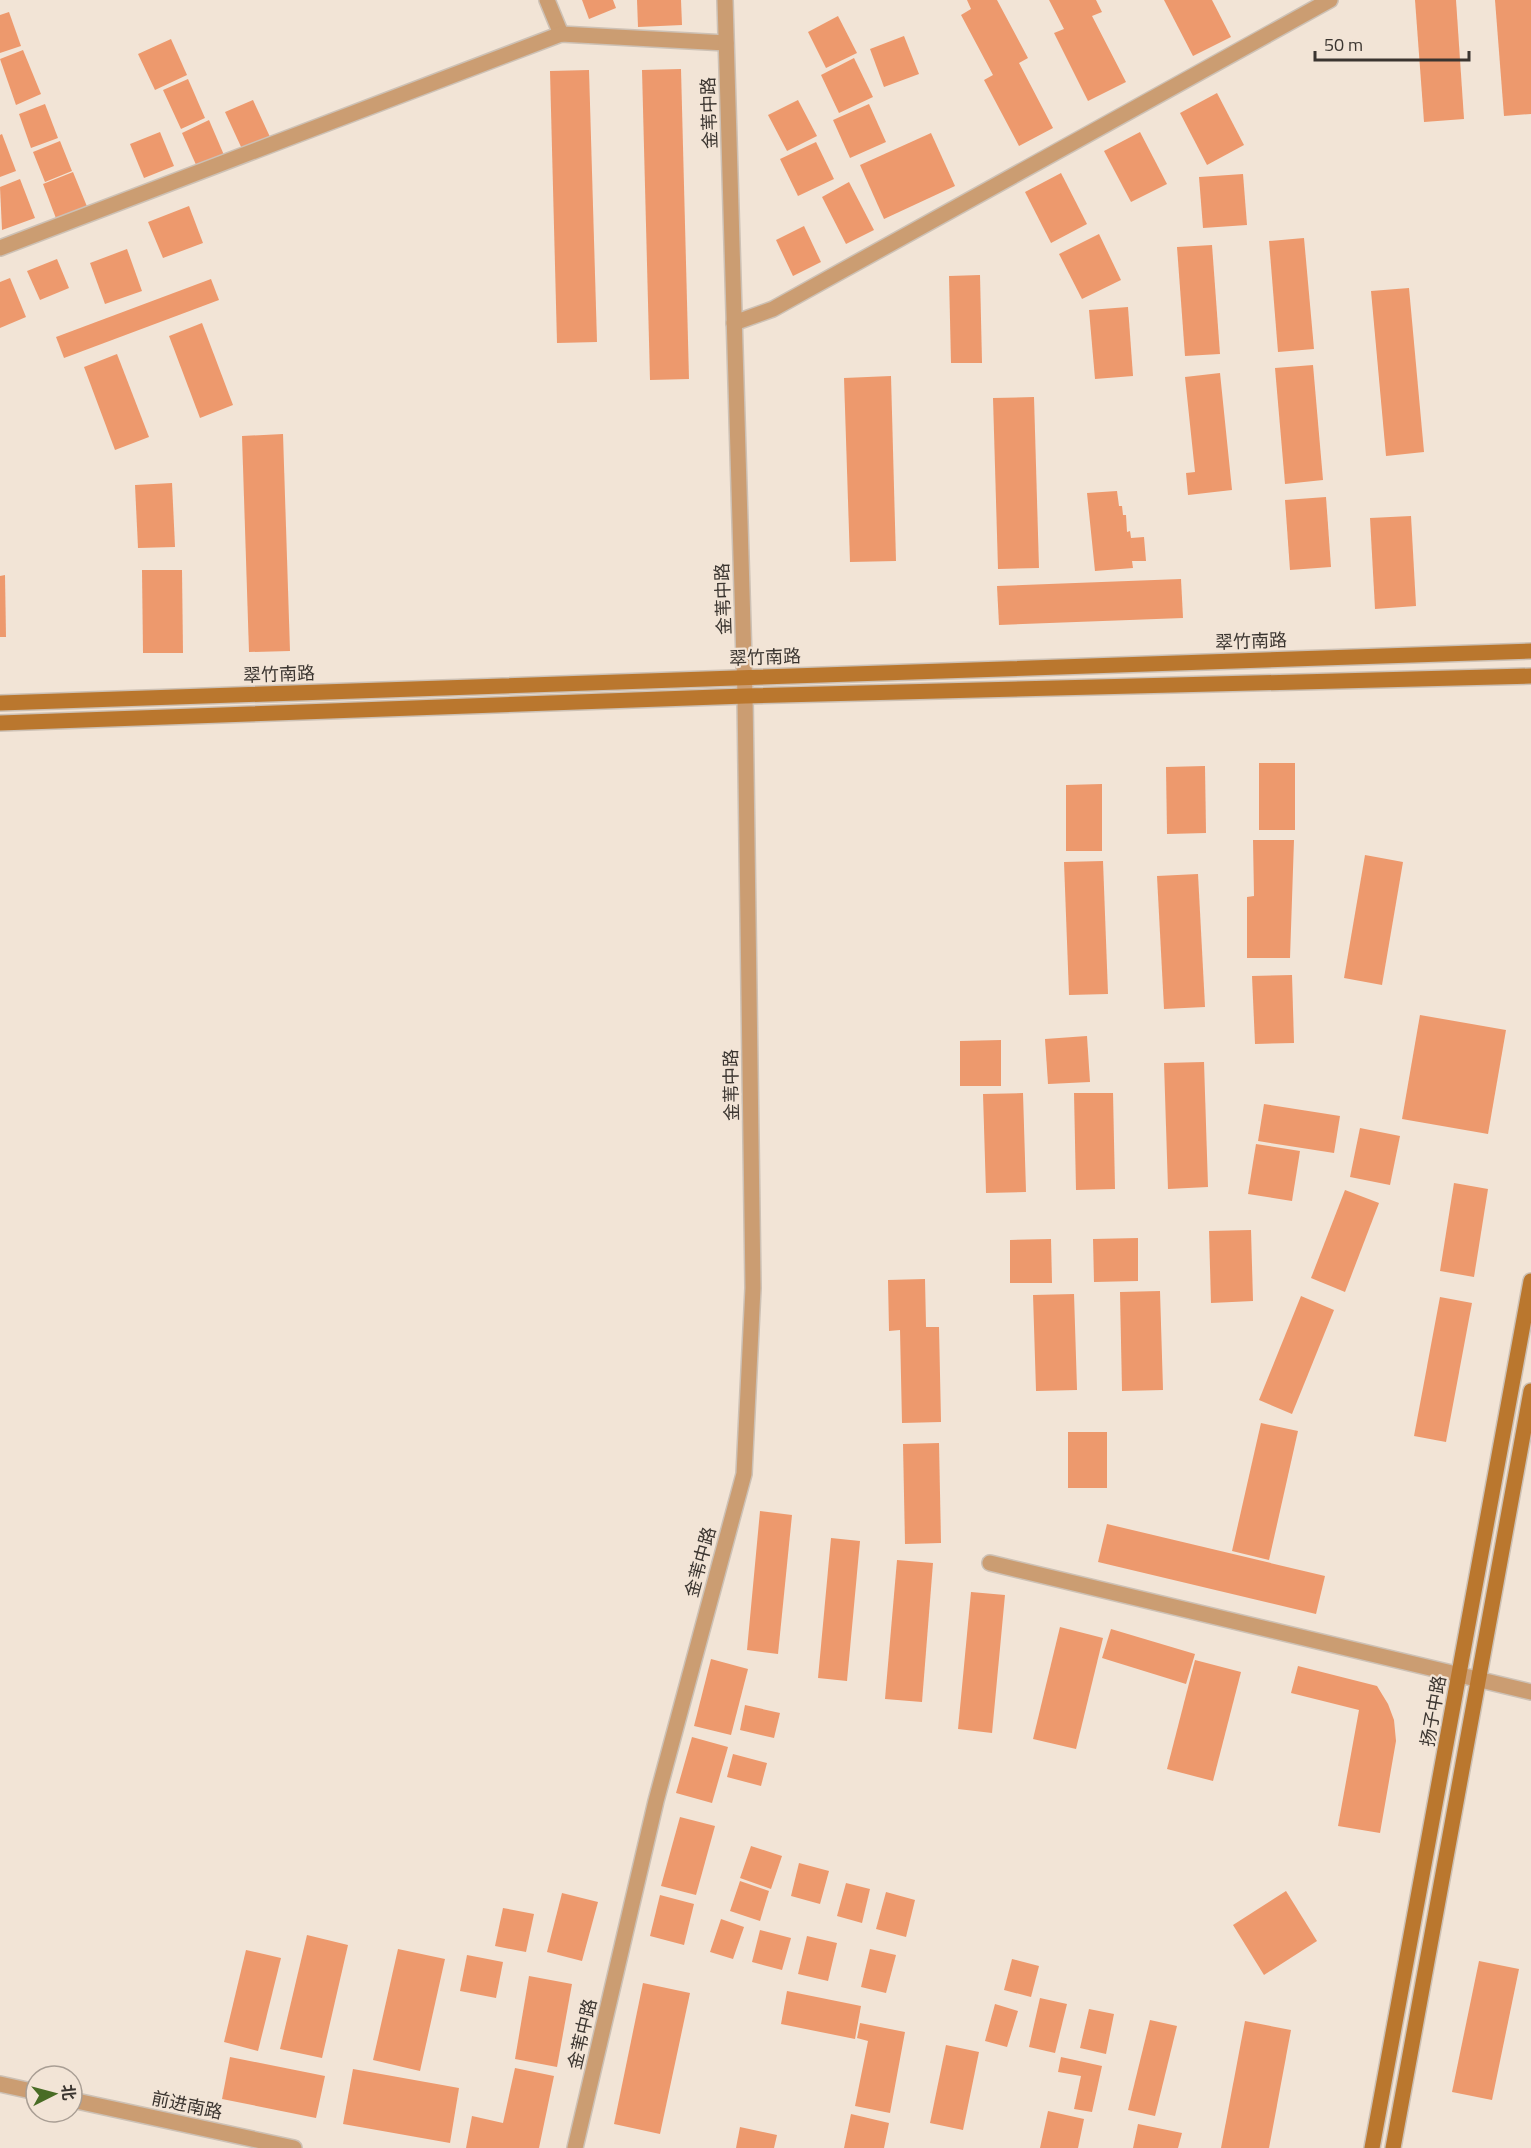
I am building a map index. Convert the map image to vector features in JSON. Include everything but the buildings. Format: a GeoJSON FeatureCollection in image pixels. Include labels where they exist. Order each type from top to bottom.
{"type":"FeatureCollection","features":[{"type":"Feature","properties":{"kind":"main road"},"geometry":{"type":"LineString","coordinates":[[1509,652],[1531,645]]}},
{"type":"Feature","properties":{"kind":"main road","name":"翠竹南路"},"geometry":{"type":"LineString","coordinates":[[0,703],[1531,651]]}},
{"type":"Feature","properties":{"kind":"main road"},"geometry":{"type":"LineString","coordinates":[[0,723],[745,696],[1531,676]]}},
{"type":"Feature","properties":{"kind":"main road","name":"扬子中路"},"geometry":{"type":"LineString","coordinates":[[1372,2148],[1531,1281]]}},
{"type":"Feature","properties":{"kind":"main road"},"geometry":{"type":"LineString","coordinates":[[1394,2148],[1477,1678],[1531,1391]]}},
{"type":"Feature","properties":{"kind":"street"},"geometry":{"type":"LineString","coordinates":[[547,0],[561,34]]}},
{"type":"Feature","properties":{"kind":"street","name":"金苇中路"},"geometry":{"type":"LineString","coordinates":[[575,2148],[656,1801],[744,1474],[753,1288],[745,677],[725,0]]}},
{"type":"Feature","properties":{"kind":"street"},"geometry":{"type":"LineString","coordinates":[[734,323],[773,309],[1330,0]]}},
{"type":"Feature","properties":{"kind":"street"},"geometry":{"type":"LineString","coordinates":[[0,248],[561,34],[726,43]]}},
{"type":"Feature","properties":{"kind":"street"},"geometry":{"type":"LineString","coordinates":[[990,1563],[1460,1673],[1531,1692]]}},
{"type":"Feature","properties":{"kind":"street"},"geometry":{"type":"LineString","coordinates":[[0,2084],[24,2089]]}},
{"type":"Feature","properties":{"kind":"street","name":"前进南路"},"geometry":{"type":"LineString","coordinates":[[84,2103],[294,2148]]}}]}
